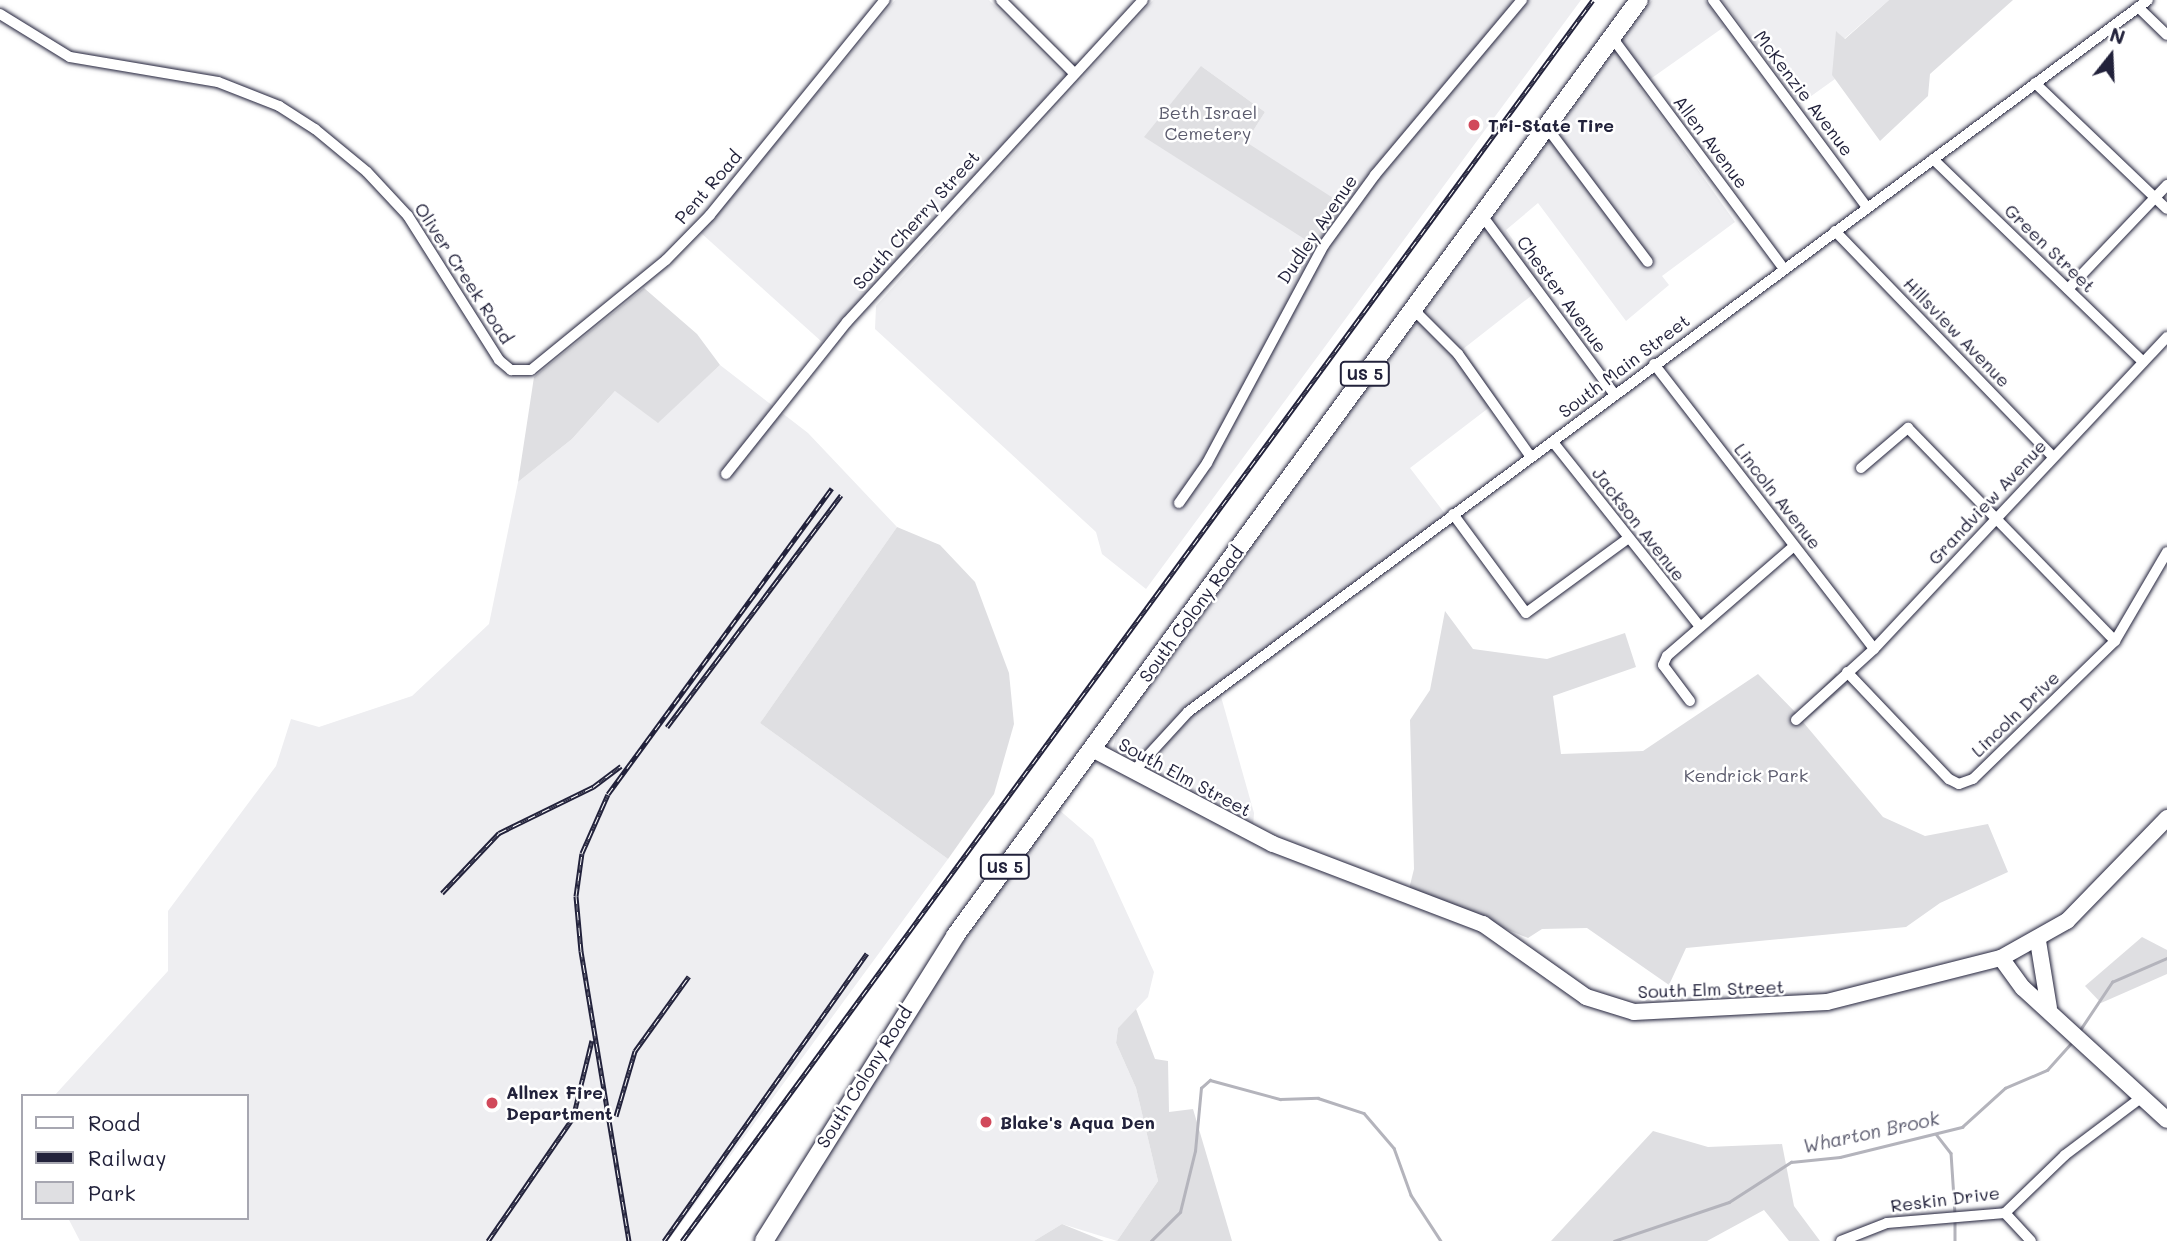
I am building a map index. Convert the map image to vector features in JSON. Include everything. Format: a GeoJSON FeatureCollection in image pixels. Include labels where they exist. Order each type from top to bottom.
{"type":"FeatureCollection","features":[{"type":"Feature","properties":{"kind":"main road","name":"South Colony Road"},"geometry":{"type":"LineString","coordinates":[[764,1241],[908,1006],[1545,125],[1639,0]]}},
{"type":"Feature","properties":{"kind":"main road","name":"South Elm Street"},"geometry":{"type":"LineString","coordinates":[[1092,749],[1286,849],[1483,925],[1575,991],[1614,1008],[1650,1012],[1808,1005],[2001,958],[2038,942],[2084,906],[2167,818]]}},
{"type":"Feature","properties":{"kind":"main road"},"geometry":{"type":"LineString","coordinates":[[2038,942],[2049,1008]]}},
{"type":"Feature","properties":{"kind":"main road"},"geometry":{"type":"LineString","coordinates":[[2001,958],[2012,977],[2049,1008],[2167,1120]]}},
{"type":"Feature","properties":{"kind":"street","name":"Pent Road"},"geometry":{"type":"LineString","coordinates":[[531,370],[666,260],[710,215],[885,0]]}},
{"type":"Feature","properties":{"kind":"street"},"geometry":{"type":"LineString","coordinates":[[1000,0],[1074,73]]}},
{"type":"Feature","properties":{"kind":"street","name":"South Cherry Street"},"geometry":{"type":"LineString","coordinates":[[726,474],[847,322],[1143,0]]}},
{"type":"Feature","properties":{"kind":"street","name":"Dudley Avenue"},"geometry":{"type":"LineString","coordinates":[[1179,503],[1214,451],[1324,245],[1375,175],[1522,0]]}},
{"type":"Feature","properties":{"kind":"street","name":"McKenzie Avenue"},"geometry":{"type":"LineString","coordinates":[[1713,0],[1867,207]]}},
{"type":"Feature","properties":{"kind":"street","name":"South Main Street"},"geometry":{"type":"LineString","coordinates":[[1133,772],[1188,712],[1783,268],[2148,0]]}},
{"type":"Feature","properties":{"kind":"street"},"geometry":{"type":"LineString","coordinates":[[2138,7],[2167,35]]}},
{"type":"Feature","properties":{"kind":"street","name":"Oliver Creek Road"},"geometry":{"type":"LineString","coordinates":[[0,14],[70,57],[218,82],[278,106],[315,129],[408,216],[499,360],[511,370],[531,370]]}},
{"type":"Feature","properties":{"kind":"street","name":"Allen Avenue"},"geometry":{"type":"LineString","coordinates":[[1611,36],[1783,268]]}},
{"type":"Feature","properties":{"kind":"street"},"geometry":{"type":"LineString","coordinates":[[2035,83],[2167,209]]}},
{"type":"Feature","properties":{"kind":"street"},"geometry":{"type":"LineString","coordinates":[[1545,125],[1648,262]]}},
{"type":"Feature","properties":{"kind":"street","name":"Green Street"},"geometry":{"type":"LineString","coordinates":[[1933,159],[2143,362]]}},
{"type":"Feature","properties":{"kind":"street"},"geometry":{"type":"LineString","coordinates":[[2068,289],[2167,185]]}},
{"type":"Feature","properties":{"kind":"street","name":"Chester Avenue"},"geometry":{"type":"LineString","coordinates":[[1481,214],[1614,394]]}},
{"type":"Feature","properties":{"kind":"street","name":"Hillsview Avenue"},"geometry":{"type":"LineString","coordinates":[[1835,231],[2053,457]]}},
{"type":"Feature","properties":{"kind":"street"},"geometry":{"type":"LineString","coordinates":[[1413,309],[1458,354],[1531,457]]}},
{"type":"Feature","properties":{"kind":"street","name":"Grandview Avenue"},"geometry":{"type":"LineString","coordinates":[[1796,720],[1874,649],[2167,337]]}},
{"type":"Feature","properties":{"kind":"street","name":"Lincoln Avenue"},"geometry":{"type":"LineString","coordinates":[[1654,365],[1874,649]]}},
{"type":"Feature","properties":{"kind":"street"},"geometry":{"type":"LineString","coordinates":[[1861,468],[1908,428],[2115,641],[2167,552]]}},
{"type":"Feature","properties":{"kind":"street","name":"Jackson Avenue"},"geometry":{"type":"LineString","coordinates":[[1553,442],[1700,627]]}},
{"type":"Feature","properties":{"kind":"street"},"geometry":{"type":"LineString","coordinates":[[1453,514],[1526,613],[1627,538]]}},
{"type":"Feature","properties":{"kind":"street"},"geometry":{"type":"LineString","coordinates":[[1690,701],[1663,666],[1700,627],[1794,546]]}},
{"type":"Feature","properties":{"kind":"street","name":"Lincoln Drive"},"geometry":{"type":"LineString","coordinates":[[1847,672],[1949,779],[1959,784],[1980,772],[2115,641]]}},
{"type":"Feature","properties":{"kind":"street","name":"Reskin Drive"},"geometry":{"type":"LineString","coordinates":[[1841,1241],[1886,1223],[2005,1213],[2065,1156],[2142,1097]]}},
{"type":"Feature","properties":{"kind":"street"},"geometry":{"type":"LineString","coordinates":[[2005,1213],[2031,1241]]}},
{"type":"Feature","properties":{"kind":"shaded area"},"geometry":{"type":"Polygon","coordinates":[[[895,0],[989,0],[1065,76],[822,342],[701,233],[895,0]]]}},
{"type":"Feature","properties":{"kind":"shaded area"},"geometry":{"type":"Polygon","coordinates":[[[1153,0],[1581,0],[1146,589],[1102,554],[1096,532],[875,329],[876,306],[1153,0]],[[1201,66],[1246,142],[1265,112],[1201,66]]]}},
{"type":"Feature","properties":{"kind":"shaded area"},"geometry":{"type":"Polygon","coordinates":[[[1652,0],[1705,0],[1724,27],[1639,87],[1735,222],[1662,276],[1669,285],[1626,321],[1538,203],[1506,230],[1545,285],[1463,349],[1499,400],[1410,468],[1446,515],[1218,686],[1254,813],[1253,827],[1150,776],[1113,748],[1117,731],[1652,0]]]}},
{"type":"Feature","properties":{"kind":"shaded area"},"geometry":{"type":"Polygon","coordinates":[[[1722,0],[1889,0],[1844,39],[1837,32],[1835,79],[1800,104],[1722,0]]]}},
{"type":"Feature","properties":{"kind":"shaded area"},"geometry":{"type":"Polygon","coordinates":[[[720,365],[808,433],[897,527],[760,723],[948,859],[668,1241],[80,1241],[69,1220],[248,1220],[248,1094],[56,1094],[168,971],[168,911],[276,766],[291,719],[319,727],[412,696],[489,624],[518,482],[572,439],[616,390],[658,422],[720,365]]]}},
{"type":"Feature","properties":{"kind":"shaded area"},"geometry":{"type":"Polygon","coordinates":[[[1057,808],[1093,839],[1154,972],[1148,997],[1118,1028],[1116,1043],[1136,1088],[1158,1181],[1117,1241],[1062,1224],[1034,1241],[772,1241],[894,1041],[1057,808]]]}},
{"type":"Feature","properties":{"kind":"green space"},"geometry":{"type":"Polygon","coordinates":[[[1889,0],[2013,0],[1930,74],[1928,96],[1880,141],[1832,75],[1836,31],[1845,39],[1889,0]]]}},
{"type":"Feature","properties":{"kind":"green space","name":"Beth Israel Cemetery"},"geometry":{"type":"Polygon","coordinates":[[[1201,66],[1265,112],[1246,142],[1344,205],[1317,247],[1144,137],[1201,66]]]}},
{"type":"Feature","properties":{"kind":"green space"},"geometry":{"type":"Polygon","coordinates":[[[644,288],[697,334],[720,365],[658,423],[615,391],[572,439],[518,482],[534,377],[644,288]]]}},
{"type":"Feature","properties":{"kind":"green space"},"geometry":{"type":"Polygon","coordinates":[[[897,527],[940,545],[975,582],[1009,673],[1014,724],[994,794],[948,859],[760,723],[897,527]]]}},
{"type":"Feature","properties":{"kind":"green space","name":"Kendrick Park"},"geometry":{"type":"Polygon","coordinates":[[[1445,611],[1473,649],[1547,659],[1625,633],[1636,667],[1553,696],[1561,754],[1643,751],[1758,674],[1798,715],[1836,673],[1847,685],[1803,722],[1883,817],[1925,836],[1988,824],[2008,872],[1940,903],[1906,927],[1686,948],[1669,985],[1587,928],[1542,929],[1528,938],[1409,889],[1414,869],[1410,720],[1430,690],[1445,611]]]}},
{"type":"Feature","properties":{"kind":"green space"},"geometry":{"type":"Polygon","coordinates":[[[2142,937],[2167,950],[2167,974],[2101,1003],[2085,986],[2142,937]]]}},
{"type":"Feature","properties":{"kind":"green space"},"geometry":{"type":"Polygon","coordinates":[[[1136,1009],[1155,1059],[1168,1061],[1169,1112],[1193,1109],[1232,1241],[1117,1241],[1158,1181],[1136,1088],[1116,1043],[1118,1028],[1136,1009]]]}},
{"type":"Feature","properties":{"kind":"green space"},"geometry":{"type":"Polygon","coordinates":[[[1653,1131],[1708,1147],[1782,1144],[1794,1206],[1820,1241],[1789,1241],[1764,1210],[1707,1241],[1551,1241],[1653,1131]]]}},
{"type":"Feature","properties":{"kind":"green space"},"geometry":{"type":"Polygon","coordinates":[[[1062,1224],[1104,1241],[1034,1241],[1062,1224]]]}},
{"type":"Feature","properties":{"kind":"waterway","name":"Wharton Brook"},"geometry":{"type":"LineString","coordinates":[[2080,1030],[2112,982],[2167,958]]}},
{"type":"Feature","properties":{"kind":"waterway","name":"Wharton Brook"},"geometry":{"type":"LineString","coordinates":[[1614,1241],[1729,1202],[1791,1162],[1840,1157],[1962,1127],[2005,1088],[2047,1070],[2072,1042]]}},
{"type":"Feature","properties":{"kind":"waterway","name":"Wharton Brook"},"geometry":{"type":"LineString","coordinates":[[1151,1241],[1180,1212],[1195,1151],[1201,1088],[1210,1080],[1280,1099],[1318,1098],[1364,1113],[1394,1148],[1411,1195],[1441,1241]]}},
{"type":"Feature","properties":{"kind":"waterway"},"geometry":{"type":"LineString","coordinates":[[1936,1134],[1951,1153],[1955,1213]]}},
{"type":"Feature","properties":{"kind":"waterway"},"geometry":{"type":"LineString","coordinates":[[1955,1220],[1955,1241]]}},
{"type":"Feature","properties":{"kind":"railway"},"geometry":{"type":"LineString","coordinates":[[682,1241],[1593,0]]}},
{"type":"Feature","properties":{"kind":"railway"},"geometry":{"type":"LineString","coordinates":[[629,1241],[581,951],[576,896],[582,853],[608,794],[832,488]]}},
{"type":"Feature","properties":{"kind":"railway"},"geometry":{"type":"LineString","coordinates":[[667,727],[841,495]]}},
{"type":"Feature","properties":{"kind":"railway"},"geometry":{"type":"LineString","coordinates":[[442,893],[499,833],[593,787],[621,766]]}},
{"type":"Feature","properties":{"kind":"railway"},"geometry":{"type":"LineString","coordinates":[[664,1241],[867,953]]}},
{"type":"Feature","properties":{"kind":"railway"},"geometry":{"type":"LineString","coordinates":[[616,1116],[635,1051],[689,976]]}},
{"type":"Feature","properties":{"kind":"railway"},"geometry":{"type":"LineString","coordinates":[[488,1241],[573,1118],[592,1040]]}},
{"type":"Feature","properties":{"kind":"place","name":"Tri-State Tire"},"geometry":{"type":"Point","coordinates":[1474,125]}},
{"type":"Feature","properties":{"kind":"place","name":"Allnex Fire Department"},"geometry":{"type":"Point","coordinates":[492,1103]}},
{"type":"Feature","properties":{"kind":"place","name":"Blake's Aqua Den"},"geometry":{"type":"Point","coordinates":[986,1122]}}]}
